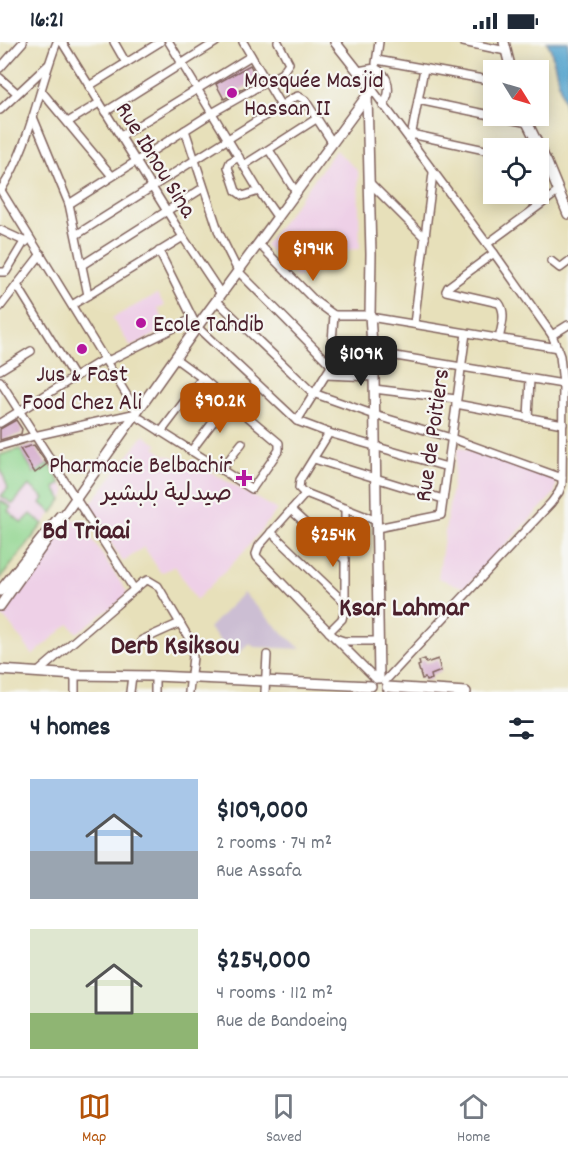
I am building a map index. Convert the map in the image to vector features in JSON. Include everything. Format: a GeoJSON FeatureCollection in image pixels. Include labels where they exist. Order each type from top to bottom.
{"type":"FeatureCollection","features":[{"type":"Feature","properties":{"kind":"street"},"geometry":{"type":"LineString","coordinates":[[0,68],[23,42]]}},
{"type":"Feature","properties":{"kind":"street"},"geometry":{"type":"LineString","coordinates":[[57,42],[19,160],[1,194],[35,244],[139,414],[191,452],[253,489],[280,446],[202,378],[176,359]]}},
{"type":"Feature","properties":{"kind":"street","name":"Rue Ibnou Sina"},"geometry":{"type":"LineString","coordinates":[[62,42],[168,210],[219,298],[313,393]]}},
{"type":"Feature","properties":{"kind":"street"},"geometry":{"type":"LineString","coordinates":[[114,42],[126,63]]}},
{"type":"Feature","properties":{"kind":"street"},"geometry":{"type":"LineString","coordinates":[[89,86],[160,42]]}},
{"type":"Feature","properties":{"kind":"street"},"geometry":{"type":"LineString","coordinates":[[169,42],[259,191],[278,218]]}},
{"type":"Feature","properties":{"kind":"street"},"geometry":{"type":"LineString","coordinates":[[105,112],[216,42]]}},
{"type":"Feature","properties":{"kind":"street"},"geometry":{"type":"LineString","coordinates":[[243,42],[281,106]]}},
{"type":"Feature","properties":{"kind":"street"},"geometry":{"type":"LineString","coordinates":[[69,204],[212,112],[282,73],[288,66],[288,58],[278,42]]}},
{"type":"Feature","properties":{"kind":"street"},"geometry":{"type":"LineString","coordinates":[[335,42],[358,71],[368,90],[411,136],[434,173],[487,243],[552,335],[564,356],[562,478],[559,492],[381,686]]}},
{"type":"Feature","properties":{"kind":"street"},"geometry":{"type":"LineString","coordinates":[[379,42],[376,64],[384,74],[389,88],[383,106]]}},
{"type":"Feature","properties":{"kind":"street"},"geometry":{"type":"LineString","coordinates":[[463,42],[505,46]]}},
{"type":"Feature","properties":{"kind":"street"},"geometry":{"type":"LineString","coordinates":[[121,136],[251,56]]}},
{"type":"Feature","properties":{"kind":"street"},"geometry":{"type":"LineString","coordinates":[[358,71],[376,64],[483,79]]}},
{"type":"Feature","properties":{"kind":"street"},"geometry":{"type":"LineString","coordinates":[[0,110],[48,65]]}},
{"type":"Feature","properties":{"kind":"street"},"geometry":{"type":"LineString","coordinates":[[411,136],[424,69]]}},
{"type":"Feature","properties":{"kind":"street"},"geometry":{"type":"LineString","coordinates":[[0,78],[17,93]]}},
{"type":"Feature","properties":{"kind":"street"},"geometry":{"type":"LineString","coordinates":[[0,591],[139,414],[176,359],[195,323],[219,298],[368,90]]}},
{"type":"Feature","properties":{"kind":"street"},"geometry":{"type":"LineString","coordinates":[[368,90],[370,316],[374,376],[378,641],[381,686]]}},
{"type":"Feature","properties":{"kind":"street"},"geometry":{"type":"LineString","coordinates":[[42,92],[111,176]]}},
{"type":"Feature","properties":{"kind":"street"},"geometry":{"type":"LineString","coordinates":[[76,235],[293,98],[302,97],[332,142]]}},
{"type":"Feature","properties":{"kind":"street"},"geometry":{"type":"LineString","coordinates":[[418,100],[483,111]]}},
{"type":"Feature","properties":{"kind":"street"},"geometry":{"type":"LineString","coordinates":[[68,122],[99,103]]}},
{"type":"Feature","properties":{"kind":"street"},"geometry":{"type":"LineString","coordinates":[[33,117],[69,204],[88,295]]}},
{"type":"Feature","properties":{"kind":"street"},"geometry":{"type":"LineString","coordinates":[[244,165],[316,119]]}},
{"type":"Feature","properties":{"kind":"street"},"geometry":{"type":"LineString","coordinates":[[185,130],[225,248],[238,271],[331,365]]}},
{"type":"Feature","properties":{"kind":"street"},"geometry":{"type":"LineString","coordinates":[[411,136],[483,150]]}},
{"type":"Feature","properties":{"kind":"street"},"geometry":{"type":"LineString","coordinates":[[269,150],[296,192]]}},
{"type":"Feature","properties":{"kind":"street"},"geometry":{"type":"LineString","coordinates":[[239,157],[230,162],[228,166],[236,191],[243,196],[259,191]]}},
{"type":"Feature","properties":{"kind":"street"},"geometry":{"type":"LineString","coordinates":[[414,324],[434,173]]}},
{"type":"Feature","properties":{"kind":"street"},"geometry":{"type":"LineString","coordinates":[[549,173],[568,214]]}},
{"type":"Feature","properties":{"kind":"street"},"geometry":{"type":"LineString","coordinates":[[369,183],[424,238]]}},
{"type":"Feature","properties":{"kind":"street"},"geometry":{"type":"LineString","coordinates":[[82,265],[203,188]]}},
{"type":"Feature","properties":{"kind":"street"},"geometry":{"type":"LineString","coordinates":[[487,243],[559,191]]}},
{"type":"Feature","properties":{"kind":"street"},"geometry":{"type":"LineString","coordinates":[[0,230],[24,242],[35,244]]}},
{"type":"Feature","properties":{"kind":"street"},"geometry":{"type":"LineString","coordinates":[[72,305],[183,237]]}},
{"type":"Feature","properties":{"kind":"street"},"geometry":{"type":"LineString","coordinates":[[0,272],[6,272],[24,242]]}},
{"type":"Feature","properties":{"kind":"street"},"geometry":{"type":"LineString","coordinates":[[259,244],[315,301],[334,315],[370,316],[558,348]]}},
{"type":"Feature","properties":{"kind":"street"},"geometry":{"type":"LineString","coordinates":[[159,251],[195,323],[297,421],[329,433],[447,467]]}},
{"type":"Feature","properties":{"kind":"street"},"geometry":{"type":"LineString","coordinates":[[494,253],[448,287],[446,291],[499,303],[503,309],[499,339]]}},
{"type":"Feature","properties":{"kind":"street"},"geometry":{"type":"LineString","coordinates":[[0,307],[40,254]]}},
{"type":"Feature","properties":{"kind":"street"},"geometry":{"type":"LineString","coordinates":[[551,261],[560,268],[568,262]]}},
{"type":"Feature","properties":{"kind":"street"},"geometry":{"type":"LineString","coordinates":[[17,285],[74,377]]}},
{"type":"Feature","properties":{"kind":"street"},"geometry":{"type":"LineString","coordinates":[[0,294],[7,299]]}},
{"type":"Feature","properties":{"kind":"street"},"geometry":{"type":"LineString","coordinates":[[297,421],[331,365],[334,315]]}},
{"type":"Feature","properties":{"kind":"street"},"geometry":{"type":"LineString","coordinates":[[0,423],[4,418],[107,360],[195,323]]}},
{"type":"Feature","properties":{"kind":"street"},"geometry":{"type":"LineString","coordinates":[[552,335],[568,325]]}},
{"type":"Feature","properties":{"kind":"street","name":"Rue de Poitiers"},"geometry":{"type":"LineString","coordinates":[[377,524],[440,516],[466,333]]}},
{"type":"Feature","properties":{"kind":"street"},"geometry":{"type":"LineString","coordinates":[[0,370],[31,351]]}},
{"type":"Feature","properties":{"kind":"street"},"geometry":{"type":"LineString","coordinates":[[372,352],[563,384]]}},
{"type":"Feature","properties":{"kind":"street"},"geometry":{"type":"LineString","coordinates":[[326,375],[374,376]]}},
{"type":"Feature","properties":{"kind":"street"},"geometry":{"type":"LineString","coordinates":[[161,432],[202,378]]}},
{"type":"Feature","properties":{"kind":"street"},"geometry":{"type":"LineString","coordinates":[[528,418],[530,379]]}},
{"type":"Feature","properties":{"kind":"street"},"geometry":{"type":"LineString","coordinates":[[0,381],[134,589]]}},
{"type":"Feature","properties":{"kind":"street"},"geometry":{"type":"LineString","coordinates":[[374,389],[456,401],[563,424]]}},
{"type":"Feature","properties":{"kind":"street"},"geometry":{"type":"LineString","coordinates":[[313,393],[451,438],[562,478]]}},
{"type":"Feature","properties":{"kind":"street"},"geometry":{"type":"LineString","coordinates":[[191,452],[229,401]]}},
{"type":"Feature","properties":{"kind":"street"},"geometry":{"type":"LineString","coordinates":[[0,446],[34,436],[139,414]]}},
{"type":"Feature","properties":{"kind":"street"},"geometry":{"type":"LineString","coordinates":[[329,433],[299,483],[299,489],[377,524]]}},
{"type":"Feature","properties":{"kind":"street"},"geometry":{"type":"LineString","coordinates":[[221,470],[242,443]]}},
{"type":"Feature","properties":{"kind":"street"},"geometry":{"type":"LineString","coordinates":[[314,459],[443,499]]}},
{"type":"Feature","properties":{"kind":"street"},"geometry":{"type":"LineString","coordinates":[[306,493],[259,546],[257,557],[381,686]]}},
{"type":"Feature","properties":{"kind":"street"},"geometry":{"type":"LineString","coordinates":[[0,604],[56,529],[74,499]]}},
{"type":"Feature","properties":{"kind":"street"},"geometry":{"type":"LineString","coordinates":[[329,632],[342,619],[345,603],[345,508]]}},
{"type":"Feature","properties":{"kind":"street"},"geometry":{"type":"LineString","coordinates":[[291,510],[345,560]]}},
{"type":"Feature","properties":{"kind":"street"},"geometry":{"type":"LineString","coordinates":[[272,532],[345,603]]}},
{"type":"Feature","properties":{"kind":"street"},"geometry":{"type":"LineString","coordinates":[[38,672],[134,589],[148,580],[154,582],[190,640],[192,647],[189,692]]}},
{"type":"Feature","properties":{"kind":"street"},"geometry":{"type":"LineString","coordinates":[[142,640],[180,622]]}},
{"type":"Feature","properties":{"kind":"street"},"geometry":{"type":"LineString","coordinates":[[335,638],[344,641],[378,641]]}},
{"type":"Feature","properties":{"kind":"street"},"geometry":{"type":"LineString","coordinates":[[266,692],[267,655]]}},
{"type":"Feature","properties":{"kind":"street"},"geometry":{"type":"LineString","coordinates":[[0,669],[75,675],[154,676],[466,692]]}},
{"type":"Feature","properties":{"kind":"street"},"geometry":{"type":"LineString","coordinates":[[75,675],[75,692]]}},
{"type":"Feature","properties":{"kind":"street"},"geometry":{"type":"LineString","coordinates":[[130,692],[132,676]]}},
{"type":"Feature","properties":{"kind":"street"},"geometry":{"type":"LineString","coordinates":[[154,676],[155,692]]}},
{"type":"Feature","properties":{"kind":"shaded area"},"geometry":{"type":"Polygon","coordinates":[[[336,150],[358,171],[360,249],[346,250],[297,278],[265,245],[336,150]]]}},
{"type":"Feature","properties":{"kind":"shaded area","name":"Ecole Tahdib"},"geometry":{"type":"Polygon","coordinates":[[[157,294],[165,306],[158,309],[168,328],[131,347],[112,318],[157,294]]]}},
{"type":"Feature","properties":{"kind":"shaded area"},"geometry":{"type":"Polygon","coordinates":[[[144,435],[158,445],[155,448],[163,454],[195,463],[277,510],[243,553],[196,600],[175,566],[161,573],[144,547],[123,562],[88,507],[144,435]]]}},
{"type":"Feature","properties":{"kind":"shaded area"},"geometry":{"type":"Polygon","coordinates":[[[458,447],[557,478],[555,493],[465,588],[438,578],[458,447]]]}},
{"type":"Feature","properties":{"kind":"shaded area"},"geometry":{"type":"Polygon","coordinates":[[[20,449],[35,473],[49,463],[66,491],[65,496],[0,579],[0,455],[20,449]]]}},
{"type":"Feature","properties":{"kind":"shaded area"},"geometry":{"type":"Polygon","coordinates":[[[71,519],[80,521],[127,592],[124,598],[77,633],[69,624],[33,655],[0,615],[0,611],[71,519]]]}},
{"type":"Feature","properties":{"kind":"shaded area"},"geometry":{"type":"Polygon","coordinates":[[[243,593],[301,649],[254,647],[249,643],[235,658],[209,628],[243,593]]]}},
{"type":"Feature","properties":{"kind":"green space"},"geometry":{"type":"Polygon","coordinates":[[[20,449],[34,473],[49,463],[61,484],[55,488],[62,500],[52,513],[41,503],[44,498],[29,485],[13,504],[1,496],[8,488],[0,467],[0,455],[20,449]]]}},
{"type":"Feature","properties":{"kind":"green space"},"geometry":{"type":"Polygon","coordinates":[[[0,500],[11,507],[8,511],[22,523],[31,514],[43,524],[0,579],[0,500]]]}},
{"type":"Feature","properties":{"kind":"water"},"geometry":{"type":"Polygon","coordinates":[[[547,42],[568,42],[568,121],[551,50],[547,42]]]}},
{"type":"Feature","properties":{"kind":"building","name":"Mosquée Masjid Hassan II"},"geometry":{"type":"Polygon","coordinates":[[[250,65],[258,80],[224,99],[216,84],[250,65]]]}},
{"type":"Feature","properties":{"kind":"building"},"geometry":{"type":"Polygon","coordinates":[[[16,420],[22,429],[21,434],[0,440],[0,429],[16,420]]]}},
{"type":"Feature","properties":{"kind":"building"},"geometry":{"type":"Polygon","coordinates":[[[34,445],[47,464],[35,473],[20,449],[34,445]]]}},
{"type":"Feature","properties":{"kind":"building"},"geometry":{"type":"Polygon","coordinates":[[[425,659],[426,663],[438,659],[441,671],[431,675],[432,679],[426,681],[425,678],[422,679],[418,666],[419,661],[425,659]]]}},
{"type":"Feature","properties":{"kind":"place","name":"Mosquée Masjid Hassan II"},"geometry":{"type":"Point","coordinates":[232,93]}},
{"type":"Feature","properties":{"kind":"place","name":"Ecole Tahdib"},"geometry":{"type":"Point","coordinates":[141,323]}},
{"type":"Feature","properties":{"kind":"place","name":"Jus & Fast Food Chez Ali"},"geometry":{"type":"Point","coordinates":[82,349]}},
{"type":"Feature","properties":{"kind":"place","name":"Pharmacie Belbachir صيدلية بلبشير"},"geometry":{"type":"Point","coordinates":[244,478]}},
{"type":"Feature","properties":{"kind":"district","name":"Bd Triaai"},"geometry":{"type":"Point","coordinates":[86,529]}},
{"type":"Feature","properties":{"kind":"district","name":"Ksar Lahmar"},"geometry":{"type":"Point","coordinates":[404,606]}},
{"type":"Feature","properties":{"kind":"district","name":"Derb Ksiksou"},"geometry":{"type":"Point","coordinates":[175,644]}}]}
